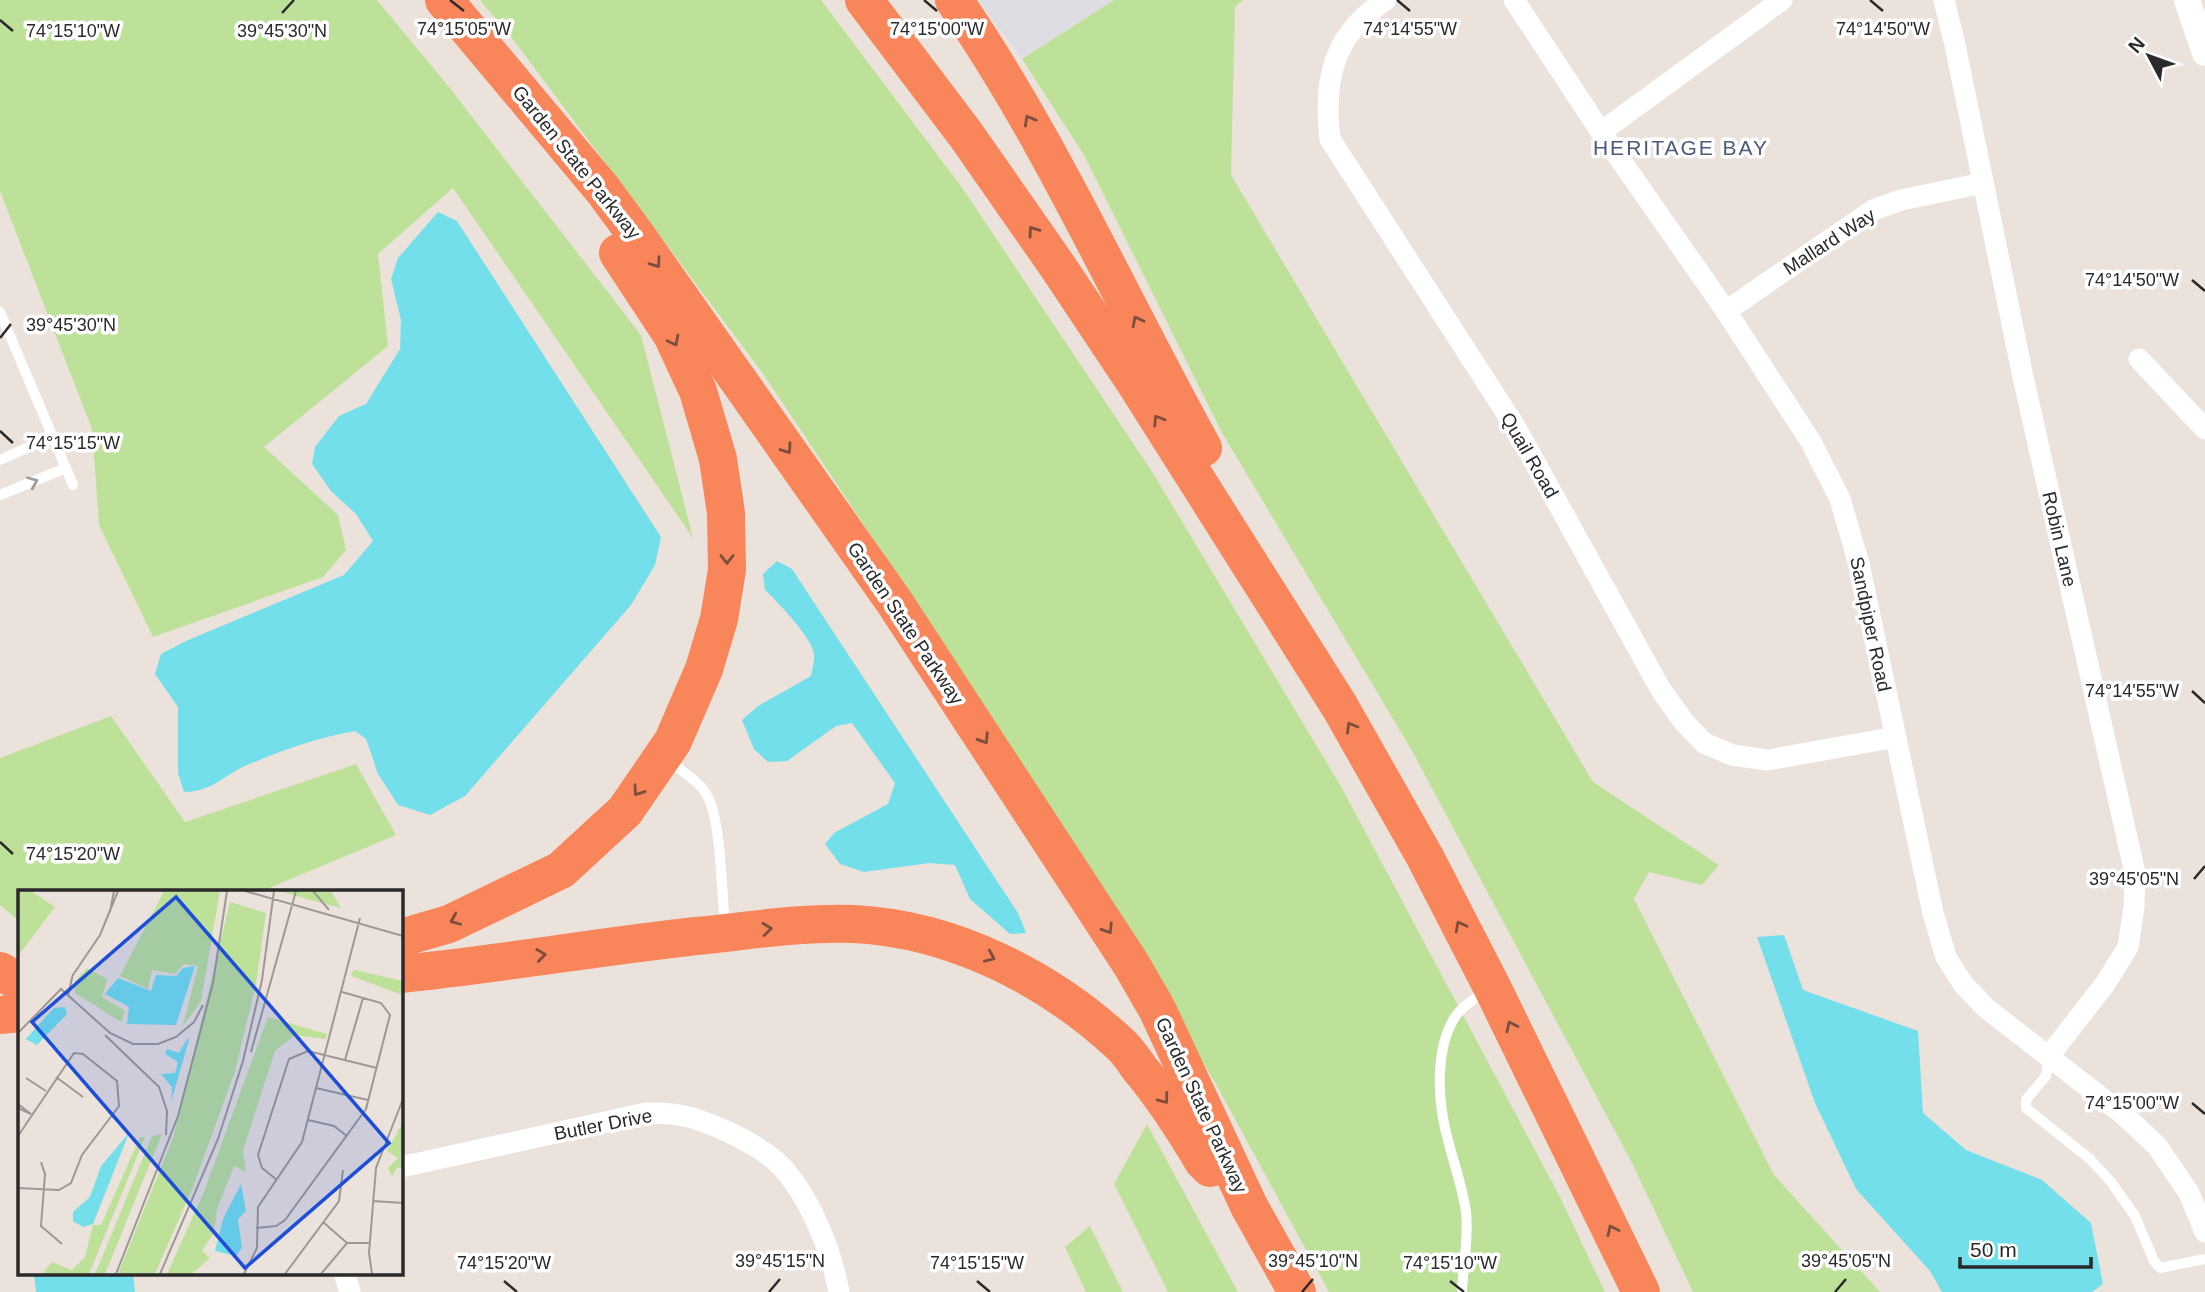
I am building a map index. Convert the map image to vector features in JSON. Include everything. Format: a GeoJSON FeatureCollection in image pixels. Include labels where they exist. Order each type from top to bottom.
{"type":"FeatureCollection","features":[{"type":"Feature","properties":{"kind":"highway"},"geometry":{"type":"LineString","coordinates":[[864,0],[965,135],[1056,264],[1138,387],[1268,597],[1313,664],[1425,857],[1492,987],[1641,1292]]}},
{"type":"Feature","properties":{"kind":"highway"},"geometry":{"type":"LineString","coordinates":[[954,0],[1008,83],[1109,266],[1193,430],[1284,586],[1300,623],[1313,664]]}},
{"type":"Feature","properties":{"kind":"highway"},"geometry":{"type":"LineString","coordinates":[[402,938],[449,924],[561,870],[625,811],[673,741],[704,669],[719,619],[727,570],[726,513],[718,459],[698,391],[672,335],[510,89],[452,9]]}},
{"type":"Feature","properties":{"kind":"highway","name":"Garden State Parkway"},"geometry":{"type":"LineString","coordinates":[[452,9],[611,201],[895,603],[1157,1009],[1249,1206],[1297,1292]]}},
{"type":"Feature","properties":{"kind":"highway"},"geometry":{"type":"LineString","coordinates":[[402,974],[606,946],[801,925],[855,924],[898,929],[984,954],[1020,972],[1057,994],[1122,1045],[1169,1105],[1203,1161],[1249,1206]]}},
{"type":"Feature","properties":{"kind":"highway"},"geometry":{"type":"LineString","coordinates":[[0,971],[18,982]]}},
{"type":"Feature","properties":{"kind":"highway"},"geometry":{"type":"LineString","coordinates":[[0,986],[18,983]]}},
{"type":"Feature","properties":{"kind":"highway"},"geometry":{"type":"LineString","coordinates":[[0,1015],[18,1013]]}},
{"type":"Feature","properties":{"kind":"street","name":"Quail Road"},"geometry":{"type":"LineString","coordinates":[[1386,0],[1347,36],[1329,74],[1327,110],[1330,139],[1516,428],[1661,690],[1684,722],[1704,743],[1732,755],[1768,760],[1896,737]]}},
{"type":"Feature","properties":{"kind":"street","name":"Sandpiper Road"},"geometry":{"type":"LineString","coordinates":[[1514,0],[1811,442],[1840,499],[1859,564],[1933,913],[1945,957],[1963,984],[1986,1008],[2124,1115],[2157,1146],[2189,1193],[2205,1232]]}},
{"type":"Feature","properties":{"kind":"street"},"geometry":{"type":"LineString","coordinates":[[1601,132],[1782,0]]}},
{"type":"Feature","properties":{"kind":"street","name":"Robin Lane"},"geometry":{"type":"LineString","coordinates":[[1944,0],[2024,377],[2135,873],[2134,907],[2128,947],[2105,984],[2049,1056]]}},
{"type":"Feature","properties":{"kind":"street"},"geometry":{"type":"LineString","coordinates":[[2187,0],[2205,53]]}},
{"type":"Feature","properties":{"kind":"street","name":"Mallard Way"},"geometry":{"type":"LineString","coordinates":[[1726,312],[1873,210],[1901,200],[1983,183]]}},
{"type":"Feature","properties":{"kind":"street"},"geometry":{"type":"LineString","coordinates":[[2139,359],[2205,429]]}},
{"type":"Feature","properties":{"kind":"street","name":"Butler Drive"},"geometry":{"type":"LineString","coordinates":[[402,1167],[646,1113],[678,1114],[744,1140],[779,1165],[816,1216],[839,1292]]}},
{"type":"Feature","properties":{"kind":"street"},"geometry":{"type":"LineString","coordinates":[[344,1274],[350,1292]]}},
{"type":"Feature","properties":{"kind":"lane"},"geometry":{"type":"LineString","coordinates":[[0,312],[73,485]]}},
{"type":"Feature","properties":{"kind":"lane"},"geometry":{"type":"LineString","coordinates":[[0,460],[53,436]]}},
{"type":"Feature","properties":{"kind":"lane"},"geometry":{"type":"LineString","coordinates":[[0,495],[66,468]]}},
{"type":"Feature","properties":{"kind":"lane"},"geometry":{"type":"LineString","coordinates":[[662,756],[695,781],[708,796],[715,818],[725,933]]}},
{"type":"Feature","properties":{"kind":"lane"},"geometry":{"type":"LineString","coordinates":[[1462,1292],[1466,1214],[1444,1125],[1441,1061],[1452,1022],[1466,1004],[1492,987]]}},
{"type":"Feature","properties":{"kind":"lane"},"geometry":{"type":"LineString","coordinates":[[2049,1056],[2046,1076],[2026,1100],[2026,1108],[2090,1159],[2111,1182],[2135,1216],[2154,1261],[2160,1268],[2205,1259]]}},
{"type":"Feature","properties":{"kind":"shaded area"},"geometry":{"type":"Polygon","coordinates":[[[978,0],[1113,0],[1022,59],[978,0]]]}},
{"type":"Feature","properties":{"kind":"green space"},"geometry":{"type":"Polygon","coordinates":[[[0,0],[377,0],[449,87],[641,335],[693,538],[453,188],[378,254],[388,346],[264,447],[338,515],[346,550],[323,577],[153,637],[99,525],[92,429],[0,191],[0,0]]]}},
{"type":"Feature","properties":{"kind":"green space"},"geometry":{"type":"Polygon","coordinates":[[[480,0],[821,0],[963,189],[1153,473],[1342,788],[1561,1199],[1605,1292],[1329,1292],[1216,1084],[1006,738],[764,375],[512,38],[480,0]]]}},
{"type":"Feature","properties":{"kind":"green space"},"geometry":{"type":"Polygon","coordinates":[[[1114,0],[1243,0],[1235,7],[1231,175],[1593,782],[1719,865],[1702,885],[1649,872],[1634,899],[1774,1175],[1880,1292],[1693,1292],[1632,1163],[1411,749],[1221,431],[1084,155],[1022,59],[1114,0]]]}},
{"type":"Feature","properties":{"kind":"green space"},"geometry":{"type":"Polygon","coordinates":[[[111,716],[185,822],[356,764],[396,835],[264,890],[18,890],[18,920],[0,905],[0,758],[111,716]]]}},
{"type":"Feature","properties":{"kind":"green space"},"geometry":{"type":"Polygon","coordinates":[[[1147,1124],[1238,1292],[1168,1292],[1114,1184],[1147,1124]]]}},
{"type":"Feature","properties":{"kind":"green space"},"geometry":{"type":"Polygon","coordinates":[[[1090,1226],[1123,1292],[1086,1292],[1065,1247],[1090,1226]]]}},
{"type":"Feature","properties":{"kind":"water"},"geometry":{"type":"Polygon","coordinates":[[[438,212],[457,221],[661,537],[655,565],[631,605],[465,796],[430,815],[398,805],[378,774],[366,739],[355,731],[286,750],[238,769],[211,786],[184,792],[178,773],[178,707],[155,674],[161,654],[188,640],[344,575],[373,541],[356,514],[331,491],[312,464],[315,447],[339,416],[366,404],[400,349],[401,320],[391,279],[398,258],[438,212]]]}},
{"type":"Feature","properties":{"kind":"water"},"geometry":{"type":"Polygon","coordinates":[[[777,561],[792,569],[1018,913],[1026,933],[1010,934],[970,899],[955,865],[929,863],[864,872],[840,864],[825,844],[834,833],[888,804],[895,783],[852,723],[836,726],[787,761],[768,762],[754,749],[742,720],[758,706],[811,676],[814,662],[812,646],[807,638],[765,590],[763,574],[777,561]]]}},
{"type":"Feature","properties":{"kind":"water"},"geometry":{"type":"Polygon","coordinates":[[[1784,935],[1803,990],[1918,1031],[1923,1113],[1966,1150],[2042,1180],[2091,1223],[2103,1284],[2092,1292],[1942,1292],[1930,1271],[1856,1189],[1815,1103],[1757,937],[1784,935]]]}},
{"type":"Feature","properties":{"kind":"water"},"geometry":{"type":"Polygon","coordinates":[[[34,1274],[133,1274],[135,1292],[36,1292],[34,1274]]]}},
{"type":"Feature","properties":{"kind":"district","name":"HERITAGE BAY"},"geometry":{"type":"Point","coordinates":[1681,148]}}]}
